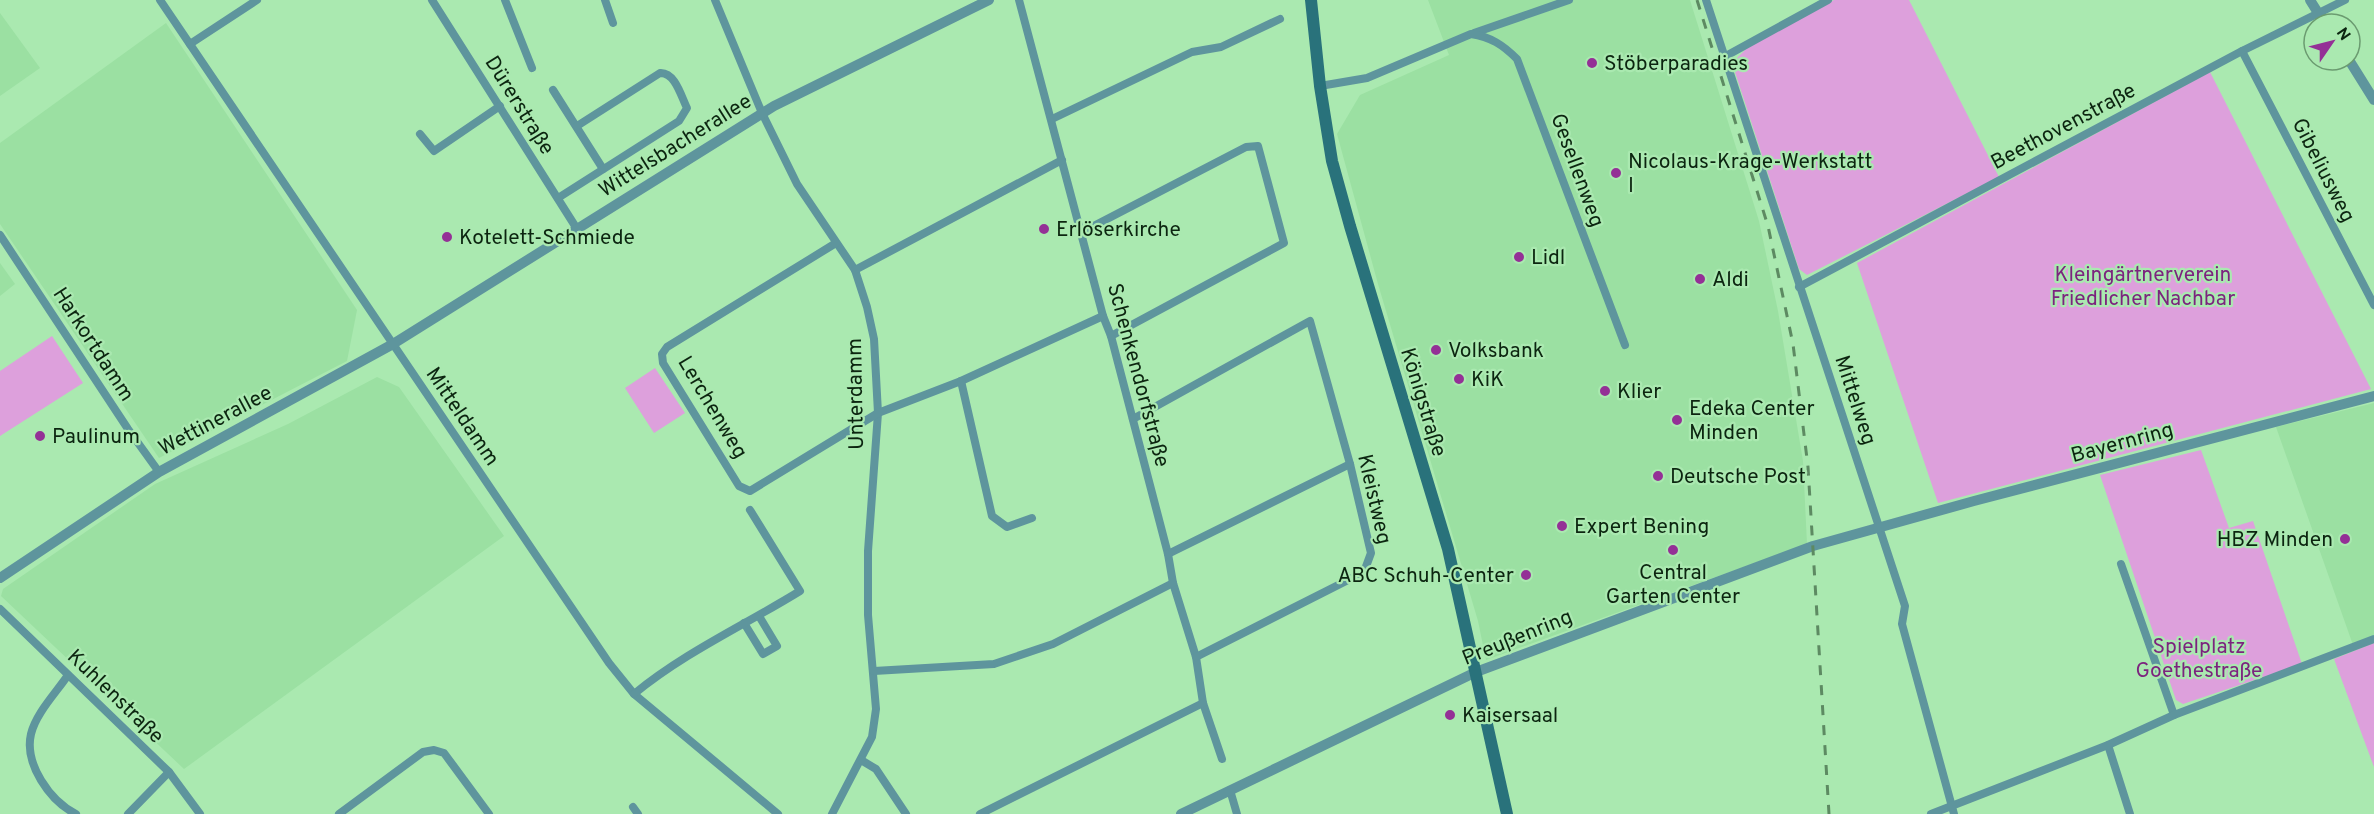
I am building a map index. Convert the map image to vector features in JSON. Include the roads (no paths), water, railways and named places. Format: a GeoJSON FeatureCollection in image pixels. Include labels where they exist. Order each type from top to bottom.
{"type":"FeatureCollection","features":[{"type":"Feature","properties":{"kind":"main road","name":"Königstraße"},"geometry":{"type":"LineString","coordinates":[[1311,0],[1320,86],[1332,160],[1448,549],[1507,814]]}},
{"type":"Feature","properties":{"kind":"street","name":"Mitteldamm"},"geometry":{"type":"LineString","coordinates":[[160,0],[609,663],[634,694],[772,813]]}},
{"type":"Feature","properties":{"kind":"street"},"geometry":{"type":"LineString","coordinates":[[190,44],[257,0]]}},
{"type":"Feature","properties":{"kind":"street","name":"Dürerstraße"},"geometry":{"type":"LineString","coordinates":[[432,0],[577,229]]}},
{"type":"Feature","properties":{"kind":"street"},"geometry":{"type":"LineString","coordinates":[[505,0],[532,68]]}},
{"type":"Feature","properties":{"kind":"street"},"geometry":{"type":"LineString","coordinates":[[605,0],[613,23]]}},
{"type":"Feature","properties":{"kind":"street"},"geometry":{"type":"LineString","coordinates":[[716,2],[727,0]]}},
{"type":"Feature","properties":{"kind":"street","name":"Wittelsbacherallee"},"geometry":{"type":"LineString","coordinates":[[393,344],[762,113],[988,0]]}},
{"type":"Feature","properties":{"kind":"street","name":"Schenkendorfstraße"},"geometry":{"type":"LineString","coordinates":[[1019,0],[1103,316],[1111,336],[1168,554],[1173,583],[1196,657],[1203,703],[1222,759]]}},
{"type":"Feature","properties":{"kind":"street"},"geometry":{"type":"LineString","coordinates":[[1320,86],[1367,78],[1471,34],[1569,0]]}},
{"type":"Feature","properties":{"kind":"street","name":"Mittelweg"},"geometry":{"type":"LineString","coordinates":[[1706,0],[1905,606],[1902,624],[1953,809]]}},
{"type":"Feature","properties":{"kind":"street"},"geometry":{"type":"LineString","coordinates":[[1724,57],[1828,0]]}},
{"type":"Feature","properties":{"kind":"street","name":"Beethovenstraße"},"geometry":{"type":"LineString","coordinates":[[2320,12],[2344,0]]}},
{"type":"Feature","properties":{"kind":"street","name":"Unterdamm"},"geometry":{"type":"LineString","coordinates":[[716,2],[762,113],[796,184],[855,270],[874,339],[878,412],[868,551],[868,615],[876,709],[872,737],[832,814]]}},
{"type":"Feature","properties":{"kind":"street"},"geometry":{"type":"LineString","coordinates":[[1052,119],[1192,52],[1221,48],[1280,19]]}},
{"type":"Feature","properties":{"kind":"street","name":"Beethovenstraße"},"geometry":{"type":"LineString","coordinates":[[1799,287],[2302,21]]}},
{"type":"Feature","properties":{"kind":"street","name":"Gesellenweg"},"geometry":{"type":"LineString","coordinates":[[1471,34],[1486,37],[1504,45],[1517,59],[1625,345]]}},
{"type":"Feature","properties":{"kind":"street","name":"Gibeliusweg"},"geometry":{"type":"LineString","coordinates":[[2242,51],[2374,305]]}},
{"type":"Feature","properties":{"kind":"street"},"geometry":{"type":"LineString","coordinates":[[558,198],[684,116],[687,108],[672,78],[665,72],[660,72],[577,126]]}},
{"type":"Feature","properties":{"kind":"street"},"geometry":{"type":"LineString","coordinates":[[2356,72],[2374,100]]}},
{"type":"Feature","properties":{"kind":"street"},"geometry":{"type":"LineString","coordinates":[[553,90],[603,169]]}},
{"type":"Feature","properties":{"kind":"street"},"geometry":{"type":"LineString","coordinates":[[420,134],[435,151],[500,106]]}},
{"type":"Feature","properties":{"kind":"street"},"geometry":{"type":"LineString","coordinates":[[1082,232],[1245,147],[1258,146],[1284,243],[1111,336]]}},
{"type":"Feature","properties":{"kind":"street"},"geometry":{"type":"LineString","coordinates":[[855,270],[1062,160]]}},
{"type":"Feature","properties":{"kind":"street","name":"Harkortdamm"},"geometry":{"type":"LineString","coordinates":[[0,235],[159,472]]}},
{"type":"Feature","properties":{"kind":"street","name":"Lerchenweg"},"geometry":{"type":"LineString","coordinates":[[836,243],[667,347],[662,354],[663,363],[744,490],[750,490],[878,412]]}},
{"type":"Feature","properties":{"kind":"street"},"geometry":{"type":"LineString","coordinates":[[878,412],[961,381],[1103,316]]}},
{"type":"Feature","properties":{"kind":"street","name":"Kleistweg"},"geometry":{"type":"LineString","coordinates":[[1132,419],[1310,321],[1350,464],[1371,556],[1364,572],[1196,657]]}},
{"type":"Feature","properties":{"kind":"street","name":"Wettinerallee"},"geometry":{"type":"LineString","coordinates":[[0,578],[159,472],[393,344]]}},
{"type":"Feature","properties":{"kind":"street"},"geometry":{"type":"LineString","coordinates":[[961,381],[992,516],[1007,527],[1032,518]]}},
{"type":"Feature","properties":{"kind":"street","name":"Bayernring"},"geometry":{"type":"LineString","coordinates":[[1880,526],[2374,396]]}},
{"type":"Feature","properties":{"kind":"street"},"geometry":{"type":"LineString","coordinates":[[1168,554],[1350,464]]}},
{"type":"Feature","properties":{"kind":"street"},"geometry":{"type":"LineString","coordinates":[[634,694],[714,639],[759,616],[800,591],[750,510]]}},
{"type":"Feature","properties":{"kind":"street","name":"Preußenring"},"geometry":{"type":"LineString","coordinates":[[1181,814],[1476,672],[1770,561],[1880,526]]}},
{"type":"Feature","properties":{"kind":"street"},"geometry":{"type":"LineString","coordinates":[[2121,564],[2174,715]]}},
{"type":"Feature","properties":{"kind":"street"},"geometry":{"type":"LineString","coordinates":[[874,671],[994,664],[1053,645],[1173,583]]}},
{"type":"Feature","properties":{"kind":"street","name":"Kuhlenstraße"},"geometry":{"type":"LineString","coordinates":[[0,609],[169,772],[200,814]]}},
{"type":"Feature","properties":{"kind":"street"},"geometry":{"type":"LineString","coordinates":[[744,623],[763,654],[777,646],[759,616]]}},
{"type":"Feature","properties":{"kind":"street"},"geometry":{"type":"LineString","coordinates":[[1931,814],[1953,809],[2174,715],[2374,639]]}},
{"type":"Feature","properties":{"kind":"street"},"geometry":{"type":"LineString","coordinates":[[68,675],[37,722],[31,735],[31,753],[37,774],[69,811],[76,814]]}},
{"type":"Feature","properties":{"kind":"street"},"geometry":{"type":"LineString","coordinates":[[980,814],[1203,703]]}},
{"type":"Feature","properties":{"kind":"street"},"geometry":{"type":"LineString","coordinates":[[2108,745],[2130,814]]}},
{"type":"Feature","properties":{"kind":"street"},"geometry":{"type":"LineString","coordinates":[[339,814],[423,752],[434,750],[444,753],[489,814]]}},
{"type":"Feature","properties":{"kind":"street"},"geometry":{"type":"LineString","coordinates":[[861,760],[876,769],[906,814]]}},
{"type":"Feature","properties":{"kind":"street"},"geometry":{"type":"LineString","coordinates":[[128,814],[169,772]]}},
{"type":"Feature","properties":{"kind":"street"},"geometry":{"type":"LineString","coordinates":[[1230,790],[1237,814]]}},
{"type":"Feature","properties":{"kind":"railway"},"geometry":{"type":"LineString","coordinates":[[1697,0],[1768,226],[1793,344],[1808,467],[1829,814]]}},
{"type":"Feature","properties":{"kind":"place","name":"Stöberparadies"},"geometry":{"type":"Point","coordinates":[1592,63]}},
{"type":"Feature","properties":{"kind":"place","name":"Nicolaus-Krage-Werkstatt I"},"geometry":{"type":"Point","coordinates":[1616,173]}},
{"type":"Feature","properties":{"kind":"place","name":"Erlöserkirche"},"geometry":{"type":"Point","coordinates":[1044,229]}},
{"type":"Feature","properties":{"kind":"place","name":"Kotelett-Schmiede"},"geometry":{"type":"Point","coordinates":[447,237]}},
{"type":"Feature","properties":{"kind":"place","name":"Lidl"},"geometry":{"type":"Point","coordinates":[1519,257]}},
{"type":"Feature","properties":{"kind":"place","name":"Aldi"},"geometry":{"type":"Point","coordinates":[1700,279]}},
{"type":"Feature","properties":{"kind":"place","name":"Volksbank"},"geometry":{"type":"Point","coordinates":[1436,350]}},
{"type":"Feature","properties":{"kind":"place","name":"KiK"},"geometry":{"type":"Point","coordinates":[1459,379]}},
{"type":"Feature","properties":{"kind":"place","name":"Klier"},"geometry":{"type":"Point","coordinates":[1605,391]}},
{"type":"Feature","properties":{"kind":"place","name":"Edeka Center Minden"},"geometry":{"type":"Point","coordinates":[1677,420]}},
{"type":"Feature","properties":{"kind":"place","name":"Paulinum"},"geometry":{"type":"Point","coordinates":[40,436]}},
{"type":"Feature","properties":{"kind":"place","name":"Deutsche Post"},"geometry":{"type":"Point","coordinates":[1658,476]}},
{"type":"Feature","properties":{"kind":"place","name":"Expert Bening"},"geometry":{"type":"Point","coordinates":[1562,526]}},
{"type":"Feature","properties":{"kind":"place","name":"HBZ Minden"},"geometry":{"type":"Point","coordinates":[2345,539]}},
{"type":"Feature","properties":{"kind":"place","name":"Central Garten Center"},"geometry":{"type":"Point","coordinates":[1673,550]}},
{"type":"Feature","properties":{"kind":"place","name":"ABC Schuh-Center"},"geometry":{"type":"Point","coordinates":[1526,575]}},
{"type":"Feature","properties":{"kind":"place","name":"Kaisersaal"},"geometry":{"type":"Point","coordinates":[1450,715]}},
{"type":"Feature","properties":{"kind":"park label","name":"Kleingärtnerverein Friedlicher Nachbar"},"geometry":{"type":"Point","coordinates":[2143,286]}},
{"type":"Feature","properties":{"kind":"park label","name":"Spielplatz Goethestraße"},"geometry":{"type":"Point","coordinates":[2199,658]}}]}
